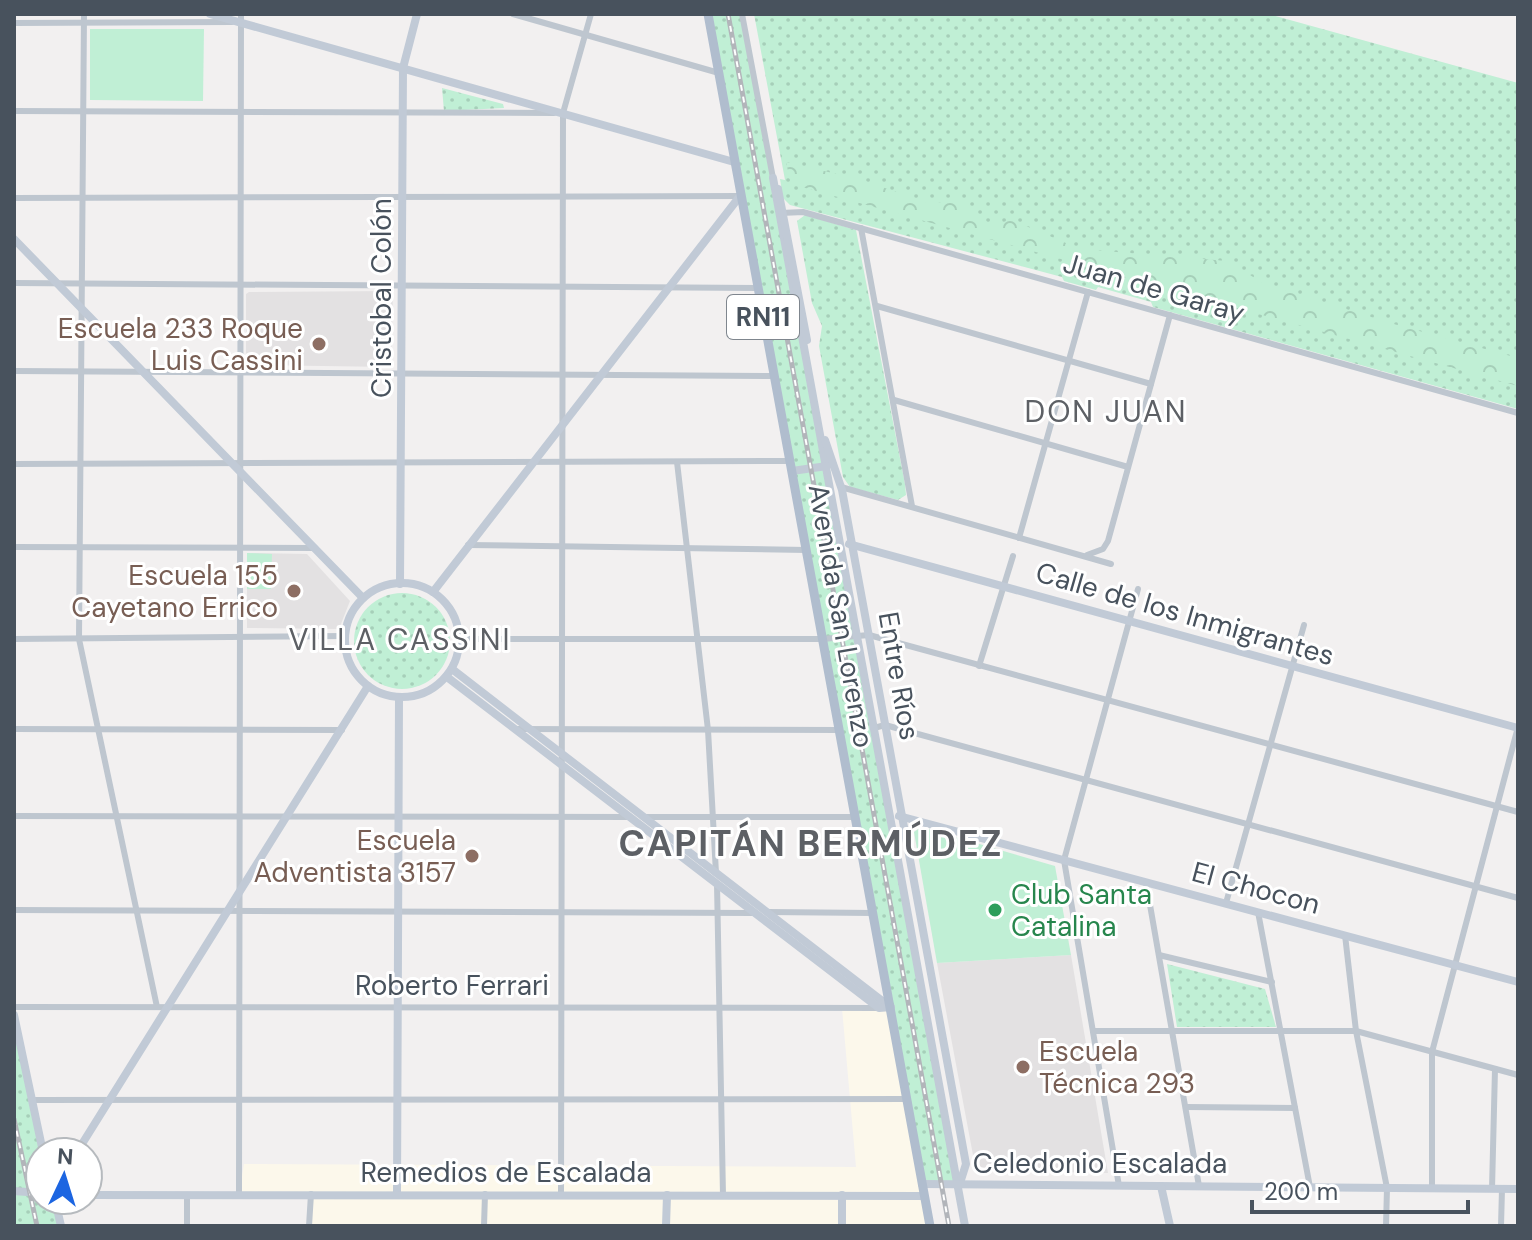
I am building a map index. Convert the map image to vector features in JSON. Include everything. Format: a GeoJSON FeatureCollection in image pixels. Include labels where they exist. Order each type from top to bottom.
{"type":"FeatureCollection","features":[{"type":"Feature","properties":{"kind":"main road","name":"Avenida San Lorenzo"},"geometry":{"type":"LineString","coordinates":[[708,14],[930,1226]]}},
{"type":"Feature","properties":{"kind":"street"},"geometry":{"type":"LineString","coordinates":[[84,14],[82,286],[79,307],[79,639],[157,1007]]}},
{"type":"Feature","properties":{"kind":"street"},"geometry":{"type":"LineString","coordinates":[[210,14],[240,18],[734,162]]}},
{"type":"Feature","properties":{"kind":"street","name":"Cristobal Colón"},"geometry":{"type":"LineString","coordinates":[[400,584],[403,68],[417,14]]}},
{"type":"Feature","properties":{"kind":"street"},"geometry":{"type":"LineString","coordinates":[[513,14],[719,73]]}},
{"type":"Feature","properties":{"kind":"street"},"geometry":{"type":"LineString","coordinates":[[561,1194],[563,113],[591,14]]}},
{"type":"Feature","properties":{"kind":"street","name":"Entre Ríos"},"geometry":{"type":"LineString","coordinates":[[742,14],[829,466],[840,544],[965,1226]]}},
{"type":"Feature","properties":{"kind":"street"},"geometry":{"type":"LineString","coordinates":[[14,23],[84,24],[240,18]]}},
{"type":"Feature","properties":{"kind":"street"},"geometry":{"type":"LineString","coordinates":[[236,463],[244,199],[240,18]]}},
{"type":"Feature","properties":{"kind":"street"},"geometry":{"type":"LineString","coordinates":[[14,111],[404,115],[563,113]]}},
{"type":"Feature","properties":{"kind":"street"},"geometry":{"type":"LineString","coordinates":[[14,198],[740,196]]}},
{"type":"Feature","properties":{"kind":"street"},"geometry":{"type":"LineString","coordinates":[[433,592],[740,196]]}},
{"type":"Feature","properties":{"kind":"street","name":"Juan de Garay"},"geometry":{"type":"LineString","coordinates":[[781,213],[803,212],[1518,413]]}},
{"type":"Feature","properties":{"kind":"street"},"geometry":{"type":"LineString","coordinates":[[861,228],[912,506]]}},
{"type":"Feature","properties":{"kind":"street"},"geometry":{"type":"LineString","coordinates":[[14,239],[236,463],[242,474],[363,598]]}},
{"type":"Feature","properties":{"kind":"street"},"geometry":{"type":"LineString","coordinates":[[14,283],[82,286],[757,288]]}},
{"type":"Feature","properties":{"kind":"street"},"geometry":{"type":"LineString","coordinates":[[1019,538],[1088,292]]}},
{"type":"Feature","properties":{"kind":"street"},"geometry":{"type":"LineString","coordinates":[[877,306],[1151,384]]}},
{"type":"Feature","properties":{"kind":"street"},"geometry":{"type":"LineString","coordinates":[[1083,556],[1103,549],[1108,541],[1170,315]]}},
{"type":"Feature","properties":{"kind":"street"},"geometry":{"type":"LineString","coordinates":[[14,371],[241,370],[562,377],[774,376]]}},
{"type":"Feature","properties":{"kind":"street"},"geometry":{"type":"LineString","coordinates":[[894,400],[1128,467]]}},
{"type":"Feature","properties":{"kind":"street"},"geometry":{"type":"LineString","coordinates":[[14,464],[677,462],[829,466]]}},
{"type":"Feature","properties":{"kind":"street"},"geometry":{"type":"LineString","coordinates":[[677,462],[716,817],[723,1195]]}},
{"type":"Feature","properties":{"kind":"street","name":"Entre Ríos"},"geometry":{"type":"LineString","coordinates":[[829,466],[840,487],[852,544],[966,1164],[959,1184]]}},
{"type":"Feature","properties":{"kind":"street"},"geometry":{"type":"LineString","coordinates":[[239,1194],[242,474]]}},
{"type":"Feature","properties":{"kind":"street"},"geometry":{"type":"LineString","coordinates":[[830,488],[840,487],[912,506],[1111,564]]}},
{"type":"Feature","properties":{"kind":"street","name":"Calle de los Inmigrantes"},"geometry":{"type":"LineString","coordinates":[[840,544],[852,544],[1518,728]]}},
{"type":"Feature","properties":{"kind":"street"},"geometry":{"type":"LineString","coordinates":[[468,545],[807,550]]}},
{"type":"Feature","properties":{"kind":"street"},"geometry":{"type":"LineString","coordinates":[[14,547],[314,548]]}},
{"type":"Feature","properties":{"kind":"street"},"geometry":{"type":"LineString","coordinates":[[979,666],[1013,556]]}},
{"type":"Feature","properties":{"kind":"street"},"geometry":{"type":"LineString","coordinates":[[400,584],[433,592],[454,617],[459,639],[450,673],[420,694],[399,698],[368,686],[354,671],[346,654],[345,636],[351,614],[363,598],[374,590],[400,584]]}},
{"type":"Feature","properties":{"kind":"street"},"geometry":{"type":"LineString","coordinates":[[1119,1186],[1064,860],[1138,589]]}},
{"type":"Feature","properties":{"kind":"street"},"geometry":{"type":"LineString","coordinates":[[1226,903],[1304,625]]}},
{"type":"Feature","properties":{"kind":"street"},"geometry":{"type":"LineString","coordinates":[[459,639],[822,639],[869,635],[1518,812]]}},
{"type":"Feature","properties":{"kind":"street"},"geometry":{"type":"LineString","coordinates":[[14,639],[345,636]]}},
{"type":"Feature","properties":{"kind":"street"},"geometry":{"type":"LineString","coordinates":[[450,673],[515,729],[643,817],[716,879]]}},
{"type":"Feature","properties":{"kind":"street"},"geometry":{"type":"LineString","coordinates":[[450,673],[528,729],[629,817],[891,1007]]}},
{"type":"Feature","properties":{"kind":"street"},"geometry":{"type":"LineString","coordinates":[[87,1136],[368,686]]}},
{"type":"Feature","properties":{"kind":"street"},"geometry":{"type":"LineString","coordinates":[[397,1193],[399,698]]}},
{"type":"Feature","properties":{"kind":"street"},"geometry":{"type":"LineString","coordinates":[[874,728],[885,725],[1518,898]]}},
{"type":"Feature","properties":{"kind":"street"},"geometry":{"type":"LineString","coordinates":[[1432,1188],[1432,1052],[1518,728]]}},
{"type":"Feature","properties":{"kind":"street"},"geometry":{"type":"LineString","coordinates":[[14,729],[342,730]]}},
{"type":"Feature","properties":{"kind":"street"},"geometry":{"type":"LineString","coordinates":[[515,729],[839,730]]}},
{"type":"Feature","properties":{"kind":"street","name":"El Chocon"},"geometry":{"type":"LineString","coordinates":[[890,816],[902,815],[1518,982]]}},
{"type":"Feature","properties":{"kind":"street"},"geometry":{"type":"LineString","coordinates":[[14,816],[855,817]]}},
{"type":"Feature","properties":{"kind":"street"},"geometry":{"type":"LineString","coordinates":[[1146,882],[1199,1186]]}},
{"type":"Feature","properties":{"kind":"street"},"geometry":{"type":"LineString","coordinates":[[14,910],[873,913]]}},
{"type":"Feature","properties":{"kind":"street"},"geometry":{"type":"LineString","coordinates":[[760,912],[879,1008]]}},
{"type":"Feature","properties":{"kind":"street"},"geometry":{"type":"LineString","coordinates":[[1258,912],[1310,1187]]}},
{"type":"Feature","properties":{"kind":"street"},"geometry":{"type":"LineString","coordinates":[[1345,935],[1356,1031],[1387,1188],[1386,1226]]}},
{"type":"Feature","properties":{"kind":"street"},"geometry":{"type":"LineString","coordinates":[[1159,955],[1272,982]]}},
{"type":"Feature","properties":{"kind":"street"},"geometry":{"type":"LineString","coordinates":[[915,958],[928,956]]}},
{"type":"Feature","properties":{"kind":"street","name":"Roberto Ferrari"},"geometry":{"type":"LineString","coordinates":[[14,1007],[891,1007]]}},
{"type":"Feature","properties":{"kind":"street"},"geometry":{"type":"LineString","coordinates":[[14,1015],[40,1136]]}},
{"type":"Feature","properties":{"kind":"street"},"geometry":{"type":"LineString","coordinates":[[1093,1031],[1356,1031],[1518,1075]]}},
{"type":"Feature","properties":{"kind":"street"},"geometry":{"type":"LineString","coordinates":[[933,1052],[945,1050]]}},
{"type":"Feature","properties":{"kind":"street"},"geometry":{"type":"LineString","coordinates":[[1495,1069],[1497,1189],[1501,1226]]}},
{"type":"Feature","properties":{"kind":"street"},"geometry":{"type":"LineString","coordinates":[[32,1100],[907,1099]]}},
{"type":"Feature","properties":{"kind":"street"},"geometry":{"type":"LineString","coordinates":[[1186,1107],[1295,1108]]}},
{"type":"Feature","properties":{"kind":"street","name":"Celedonio Escalada"},"geometry":{"type":"LineString","coordinates":[[922,1184],[1518,1189]]}},
{"type":"Feature","properties":{"kind":"street"},"geometry":{"type":"LineString","coordinates":[[1161,1186],[1170,1226]]}},
{"type":"Feature","properties":{"kind":"street"},"geometry":{"type":"LineString","coordinates":[[309,1226],[311,1194]]}},
{"type":"Feature","properties":{"kind":"street"},"geometry":{"type":"LineString","coordinates":[[484,1226],[485,1194]]}},
{"type":"Feature","properties":{"kind":"street","name":"Remedios de Escalada"},"geometry":{"type":"LineString","coordinates":[[104,1195],[924,1196]]}},
{"type":"Feature","properties":{"kind":"street"},"geometry":{"type":"LineString","coordinates":[[187,1195],[187,1226]]}},
{"type":"Feature","properties":{"kind":"street"},"geometry":{"type":"LineString","coordinates":[[666,1226],[667,1195]]}},
{"type":"Feature","properties":{"kind":"street"},"geometry":{"type":"LineString","coordinates":[[842,1195],[842,1226]]}},
{"type":"Feature","properties":{"kind":"shaded area","name":"Escuela 233 Roque Luis Cassini"},"geometry":{"type":"Polygon","coordinates":[[[393,291],[391,367],[251,365],[246,361],[246,294],[249,292],[393,291]]]}},
{"type":"Feature","properties":{"kind":"shaded area","name":"Escuela 155 Cayetano Errico"},"geometry":{"type":"Polygon","coordinates":[[[247,553],[307,554],[350,601],[339,629],[247,628],[247,553]]]}},
{"type":"Feature","properties":{"kind":"shaded area","name":"Escuela Técnica 293"},"geometry":{"type":"Polygon","coordinates":[[[1071,955],[1108,1173],[976,1171],[937,963],[1071,955]]]}},
{"type":"Feature","properties":{"kind":"shaded area"},"geometry":{"type":"Polygon","coordinates":[[[891,1007],[931,1226],[309,1226],[311,1195],[239,1194],[244,1164],[856,1167],[842,1008],[891,1007]]]}},
{"type":"Feature","properties":{"kind":"green space"},"geometry":{"type":"Polygon","coordinates":[[[708,14],[742,14],[959,1184],[922,1184],[708,14]]]}},
{"type":"Feature","properties":{"kind":"green space"},"geometry":{"type":"Polygon","coordinates":[[[754,14],[1268,14],[1518,83],[1518,409],[1153,307],[1151,302],[1098,287],[1096,290],[1064,281],[1062,277],[790,205],[783,198],[780,179],[785,180],[754,14]]]}},
{"type":"Feature","properties":{"kind":"green space"},"geometry":{"type":"Polygon","coordinates":[[[90,29],[204,29],[203,101],[90,100],[90,29]]]}},
{"type":"Feature","properties":{"kind":"green space"},"geometry":{"type":"Polygon","coordinates":[[[442,88],[503,104],[504,108],[444,111],[442,88]]]}},
{"type":"Feature","properties":{"kind":"green space"},"geometry":{"type":"Polygon","coordinates":[[[786,162],[862,180],[931,204],[957,199],[991,225],[1012,220],[1080,249],[1227,261],[1263,283],[1390,323],[1518,358],[1518,386],[791,184],[786,162]]]}},
{"type":"Feature","properties":{"kind":"green space"},"geometry":{"type":"Polygon","coordinates":[[[805,215],[856,230],[905,484],[906,495],[898,500],[850,487],[843,477],[819,346],[822,326],[812,303],[797,221],[805,215]]]}},
{"type":"Feature","properties":{"kind":"green space"},"geometry":{"type":"Polygon","coordinates":[[[247,553],[272,554],[271,589],[247,589],[247,553]]]}},
{"type":"Feature","properties":{"kind":"green space"},"geometry":{"type":"Polygon","coordinates":[[[402,593],[420,597],[436,607],[446,623],[450,641],[446,659],[436,675],[420,685],[402,689],[384,685],[368,675],[358,659],[354,641],[358,623],[368,607],[384,597],[402,593]]]}},
{"type":"Feature","properties":{"kind":"green space","name":"Club Santa Catalina"},"geometry":{"type":"Polygon","coordinates":[[[921,827],[1055,866],[1071,955],[937,963],[914,832],[921,827]]]}},
{"type":"Feature","properties":{"kind":"green space"},"geometry":{"type":"Polygon","coordinates":[[[1167,964],[1265,989],[1276,1027],[1177,1027],[1167,964]]]}},
{"type":"Feature","properties":{"kind":"green space"},"geometry":{"type":"Polygon","coordinates":[[[14,1015],[37,1136],[24,1136],[24,1216],[59,1216],[61,1226],[14,1226],[14,1015]]]}},
{"type":"Feature","properties":{"kind":"railway"},"geometry":{"type":"LineString","coordinates":[[728,14],[949,1226]]}},
{"type":"Feature","properties":{"kind":"railway"},"geometry":{"type":"LineString","coordinates":[[14,1119],[37,1226]]}},
{"type":"Feature","properties":{"kind":"place","name":"Escuela 233 Roque Luis Cassini"},"geometry":{"type":"Point","coordinates":[319,344]}},
{"type":"Feature","properties":{"kind":"place","name":"Escuela 155 Cayetano Errico"},"geometry":{"type":"Point","coordinates":[294,591]}},
{"type":"Feature","properties":{"kind":"place","name":"Escuela Adventista 3157"},"geometry":{"type":"Point","coordinates":[472,856]}},
{"type":"Feature","properties":{"kind":"place","name":"Club Santa Catalina"},"geometry":{"type":"Point","coordinates":[995,910]}},
{"type":"Feature","properties":{"kind":"place","name":"Escuela Técnica 293"},"geometry":{"type":"Point","coordinates":[1023,1067]}},
{"type":"Feature","properties":{"kind":"district","name":"DON JUAN"},"geometry":{"type":"Point","coordinates":[1106,411]}},
{"type":"Feature","properties":{"kind":"district","name":"VILLA CASSINI"},"geometry":{"type":"Point","coordinates":[400,639]}},
{"type":"Feature","properties":{"kind":"district","name":"CAPITÁN BERMÚDEZ"},"geometry":{"type":"Point","coordinates":[811,843]}}]}
